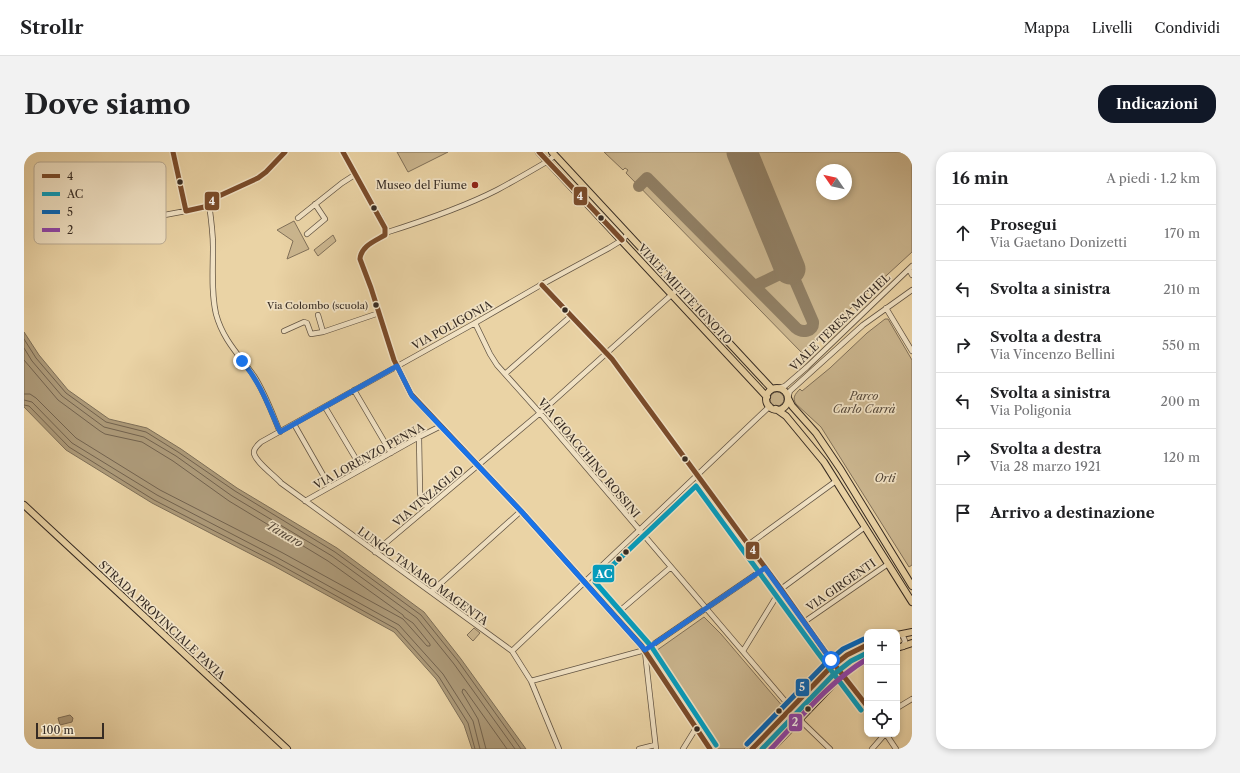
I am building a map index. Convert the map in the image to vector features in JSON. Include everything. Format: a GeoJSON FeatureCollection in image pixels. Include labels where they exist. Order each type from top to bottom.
{"type":"FeatureCollection","features":[{"type":"Feature","properties":{"kind":"main road","name":"VIALE MILITE IGNOTO"},"geometry":{"type":"LineString","coordinates":[[539,152],[767,397]]}},
{"type":"Feature","properties":{"kind":"main road","name":"VIALE MILITE IGNOTO"},"geometry":{"type":"LineString","coordinates":[[553,154],[776,389]]}},
{"type":"Feature","properties":{"kind":"main road"},"geometry":{"type":"LineString","coordinates":[[912,586],[841,470],[816,433],[794,408],[785,392],[776,389],[769,392],[767,401],[773,408],[786,416],[824,462],[912,602]]}},
{"type":"Feature","properties":{"kind":"main road"},"geometry":{"type":"LineString","coordinates":[[773,408],[784,407],[787,404],[788,398]]}},
{"type":"Feature","properties":{"kind":"main road","name":"STRADA PROVINCIALE PAVIA"},"geometry":{"type":"LineString","coordinates":[[24,505],[287,749]]}},
{"type":"Feature","properties":{"kind":"main road"},"geometry":{"type":"LineString","coordinates":[[900,635],[912,632]]}},
{"type":"Feature","properties":{"kind":"main road"},"geometry":{"type":"LineString","coordinates":[[900,648],[912,643]]}},
{"type":"Feature","properties":{"kind":"main road"},"geometry":{"type":"LineString","coordinates":[[752,749],[834,665],[851,652],[864,646]]}},
{"type":"Feature","properties":{"kind":"main road"},"geometry":{"type":"LineString","coordinates":[[771,749],[842,674],[864,661]]}},
{"type":"Feature","properties":{"kind":"street"},"geometry":{"type":"LineString","coordinates":[[173,152],[186,211]]}},
{"type":"Feature","properties":{"kind":"street"},"geometry":{"type":"LineString","coordinates":[[166,215],[202,208],[219,196],[263,174],[285,152]]}},
{"type":"Feature","properties":{"kind":"street"},"geometry":{"type":"LineString","coordinates":[[343,152],[382,221],[385,228],[385,233]]}},
{"type":"Feature","properties":{"kind":"street"},"geometry":{"type":"LineString","coordinates":[[553,154],[548,161],[496,190],[421,222],[385,233],[384,236],[362,251],[360,259],[391,352],[412,396],[521,511],[645,650],[710,749]]}},
{"type":"Feature","properties":{"kind":"street"},"geometry":{"type":"LineString","coordinates":[[298,218],[314,204],[356,174]]}},
{"type":"Feature","properties":{"kind":"street"},"geometry":{"type":"LineString","coordinates":[[209,204],[213,245],[213,277],[216,313],[222,332],[254,376],[280,432]]}},
{"type":"Feature","properties":{"kind":"street"},"geometry":{"type":"LineString","coordinates":[[307,234],[325,219],[314,204]]}},
{"type":"Feature","properties":{"kind":"street","name":"VIA POLIGONIA"},"geometry":{"type":"LineString","coordinates":[[261,442],[622,240],[628,234]]}},
{"type":"Feature","properties":{"kind":"street"},"geometry":{"type":"LineString","coordinates":[[910,267],[912,275]]}},
{"type":"Feature","properties":{"kind":"street","name":"VIALE TERESA MICHEL"},"geometry":{"type":"LineString","coordinates":[[776,389],[785,386],[807,367],[910,267]]}},
{"type":"Feature","properties":{"kind":"street"},"geometry":{"type":"LineString","coordinates":[[542,284],[607,354],[781,589],[834,665],[864,702]]}},
{"type":"Feature","properties":{"kind":"street","name":"VIA VINZAGLIO"},"geometry":{"type":"LineString","coordinates":[[375,552],[540,413],[679,288]]}},
{"type":"Feature","properties":{"kind":"street","name":"VIALE TERESA MICHEL"},"geometry":{"type":"LineString","coordinates":[[788,398],[791,390],[863,325],[912,290]]}},
{"type":"Feature","properties":{"kind":"street"},"geometry":{"type":"LineString","coordinates":[[886,308],[912,351]]}},
{"type":"Feature","properties":{"kind":"street"},"geometry":{"type":"LineString","coordinates":[[284,331],[304,322],[307,323],[311,334],[323,332],[379,313]]}},
{"type":"Feature","properties":{"kind":"street"},"geometry":{"type":"LineString","coordinates":[[318,315],[323,332]]}},
{"type":"Feature","properties":{"kind":"street"},"geometry":{"type":"LineString","coordinates":[[505,374],[571,316]]}},
{"type":"Feature","properties":{"kind":"street","name":"VIA GIOACCHINO ROSSINI"},"geometry":{"type":"LineString","coordinates":[[475,323],[497,365],[540,413],[791,708]]}},
{"type":"Feature","properties":{"kind":"street"},"geometry":{"type":"LineString","coordinates":[[354,390],[391,453]]}},
{"type":"Feature","properties":{"kind":"street"},"geometry":{"type":"LineString","coordinates":[[325,407],[362,469]]}},
{"type":"Feature","properties":{"kind":"street"},"geometry":{"type":"LineString","coordinates":[[512,651],[697,475],[773,408]]}},
{"type":"Feature","properties":{"kind":"street"},"geometry":{"type":"LineString","coordinates":[[294,424],[330,487]]}},
{"type":"Feature","properties":{"kind":"street","name":"VIA LORENZO PENNA"},"geometry":{"type":"LineString","coordinates":[[305,501],[441,426]]}},
{"type":"Feature","properties":{"kind":"street"},"geometry":{"type":"LineString","coordinates":[[419,437],[420,493],[422,501],[428,508]]}},
{"type":"Feature","properties":{"kind":"street","name":"LUNGO TANARO MAGENTA"},"geometry":{"type":"LineString","coordinates":[[261,442],[253,451],[254,456],[258,462],[281,483],[512,651],[531,681],[559,749]]}},
{"type":"Feature","properties":{"kind":"street"},"geometry":{"type":"LineString","coordinates":[[748,545],[836,481]]}},
{"type":"Feature","properties":{"kind":"street"},"geometry":{"type":"LineString","coordinates":[[431,592],[521,511]]}},
{"type":"Feature","properties":{"kind":"street"},"geometry":{"type":"LineString","coordinates":[[743,651],[781,589],[865,527]]}},
{"type":"Feature","properties":{"kind":"street","name":"VIA GIRGENTI"},"geometry":{"type":"LineString","coordinates":[[804,622],[888,564]]}},
{"type":"Feature","properties":{"kind":"street"},"geometry":{"type":"LineString","coordinates":[[615,615],[671,567]]}},
{"type":"Feature","properties":{"kind":"street"},"geometry":{"type":"LineString","coordinates":[[531,681],[645,650],[765,568]]}},
{"type":"Feature","properties":{"kind":"street"},"geometry":{"type":"LineString","coordinates":[[900,636],[905,641],[900,648]]}},
{"type":"Feature","properties":{"kind":"street"},"geometry":{"type":"LineString","coordinates":[[639,749],[655,747],[645,650]]}},
{"type":"Feature","properties":{"kind":"street"},"geometry":{"type":"LineString","coordinates":[[900,706],[912,699]]}},
{"type":"Feature","properties":{"kind":"street"},"geometry":{"type":"LineString","coordinates":[[800,719],[830,749]]}},
{"type":"Feature","properties":{"kind":"street"},"geometry":{"type":"LineString","coordinates":[[683,749],[696,728]]}},
{"type":"Feature","properties":{"kind":"street"},"geometry":{"type":"LineString","coordinates":[[872,749],[882,737]]}},
{"type":"Feature","properties":{"kind":"street"},"geometry":{"type":"LineString","coordinates":[[887,737],[896,749]]}},
{"type":"Feature","properties":{"kind":"green space"},"geometry":{"type":"Polygon","coordinates":[[[397,152],[448,152],[408,172],[397,152]]]}},
{"type":"Feature","properties":{"kind":"green space"},"geometry":{"type":"Polygon","coordinates":[[[604,152],[912,152],[912,252],[802,353],[626,173],[628,170],[625,168],[623,170],[604,152]]]}},
{"type":"Feature","properties":{"kind":"green space"},"geometry":{"type":"Polygon","coordinates":[[[294,221],[309,249],[287,259],[293,241],[277,230],[294,221]]]}},
{"type":"Feature","properties":{"kind":"green space"},"geometry":{"type":"Polygon","coordinates":[[[333,235],[336,241],[318,256],[314,250],[333,235]]]}},
{"type":"Feature","properties":{"kind":"green space","name":"Parco Carlo Carrà"},"geometry":{"type":"Polygon","coordinates":[[[885,319],[888,319],[912,360],[912,565],[909,567],[821,427],[796,404],[794,400],[795,394],[800,389],[802,391],[830,368],[867,333],[885,319]]]}},
{"type":"Feature","properties":{"kind":"green space"},"geometry":{"type":"Polygon","coordinates":[[[777,392],[782,394],[784,399],[782,404],[777,406],[772,404],[770,399],[772,394],[777,392]]]}},
{"type":"Feature","properties":{"kind":"green space"},"geometry":{"type":"Polygon","coordinates":[[[704,617],[721,634],[784,708],[769,722],[768,726],[746,744],[747,746],[744,749],[714,749],[653,653],[704,617]]]}},
{"type":"Feature","properties":{"kind":"green space"},"geometry":{"type":"Polygon","coordinates":[[[474,628],[480,633],[473,641],[467,635],[474,628]]]}},
{"type":"Feature","properties":{"kind":"water","name":"Tanaro"},"geometry":{"type":"Polygon","coordinates":[[[24,332],[39,355],[68,390],[109,419],[147,428],[181,449],[237,488],[337,548],[424,612],[461,659],[526,749],[472,749],[464,725],[436,679],[394,632],[274,566],[152,503],[66,450],[24,407],[24,332]]]}},
{"type":"Feature","properties":{"kind":"water"},"geometry":{"type":"Polygon","coordinates":[[[70,715],[73,718],[72,722],[60,725],[58,718],[70,715]]]}},
{"type":"Feature","properties":{"kind":"taxiway"},"geometry":{"type":"LineString","coordinates":[[639,186],[647,178],[798,330],[807,331],[812,328],[813,322],[790,269],[755,286]]}},
{"type":"Feature","properties":{"kind":"runway"},"geometry":{"type":"LineString","coordinates":[[742,152],[790,269]]}},
{"type":"Feature","properties":{"kind":"transit line","name":"4"},"geometry":{"type":"LineString","coordinates":[[173,152],[186,211],[204,207],[219,196],[258,178],[266,172],[285,152]]}},
{"type":"Feature","properties":{"kind":"transit line","name":"4"},"geometry":{"type":"LineString","coordinates":[[343,152],[385,228],[385,235],[366,247],[361,254],[360,259],[394,360],[411,394],[521,511],[641,645],[710,749]]}},
{"type":"Feature","properties":{"kind":"transit line","name":"4"},"geometry":{"type":"LineString","coordinates":[[539,152],[622,240]]}},
{"type":"Feature","properties":{"kind":"transit line","name":"4"},"geometry":{"type":"LineString","coordinates":[[542,285],[612,359],[781,589],[831,660],[864,702]]}},
{"type":"Feature","properties":{"kind":"transit line","name":"AC"},"geometry":{"type":"LineString","coordinates":[[716,745],[651,646],[595,582],[696,486],[861,710]]}},
{"type":"Feature","properties":{"kind":"transit line","name":"5"},"geometry":{"type":"LineString","coordinates":[[747,744],[824,665],[843,649],[864,639]]}},
{"type":"Feature","properties":{"kind":"transit line","name":"4"},"geometry":{"type":"LineString","coordinates":[[752,749],[828,670],[847,655],[864,646]]}},
{"type":"Feature","properties":{"kind":"transit line","name":"AC"},"geometry":{"type":"LineString","coordinates":[[762,749],[833,675],[851,661],[864,654]]}},
{"type":"Feature","properties":{"kind":"transit line","name":"2"},"geometry":{"type":"LineString","coordinates":[[771,749],[828,689],[840,678],[864,661]]}},
{"type":"Feature","properties":{"kind":"place","name":"Museo del Fiume"},"geometry":{"type":"Point","coordinates":[475,185]}},
{"type":"Feature","properties":{"kind":"place","name":"Via Colombo (scuola)"},"geometry":{"type":"Point","coordinates":[376,305]}},
{"type":"Feature","properties":{"kind":"route"},"geometry":{"type":"LineString","coordinates":[[242,361],[254,376],[261,389],[280,432],[397,366],[412,396],[521,511],[645,650],[765,568],[831,660]]}},
{"type":"Feature","properties":{"kind":"park label","name":"Orti"},"geometry":{"type":"Point","coordinates":[885,478]}}]}
